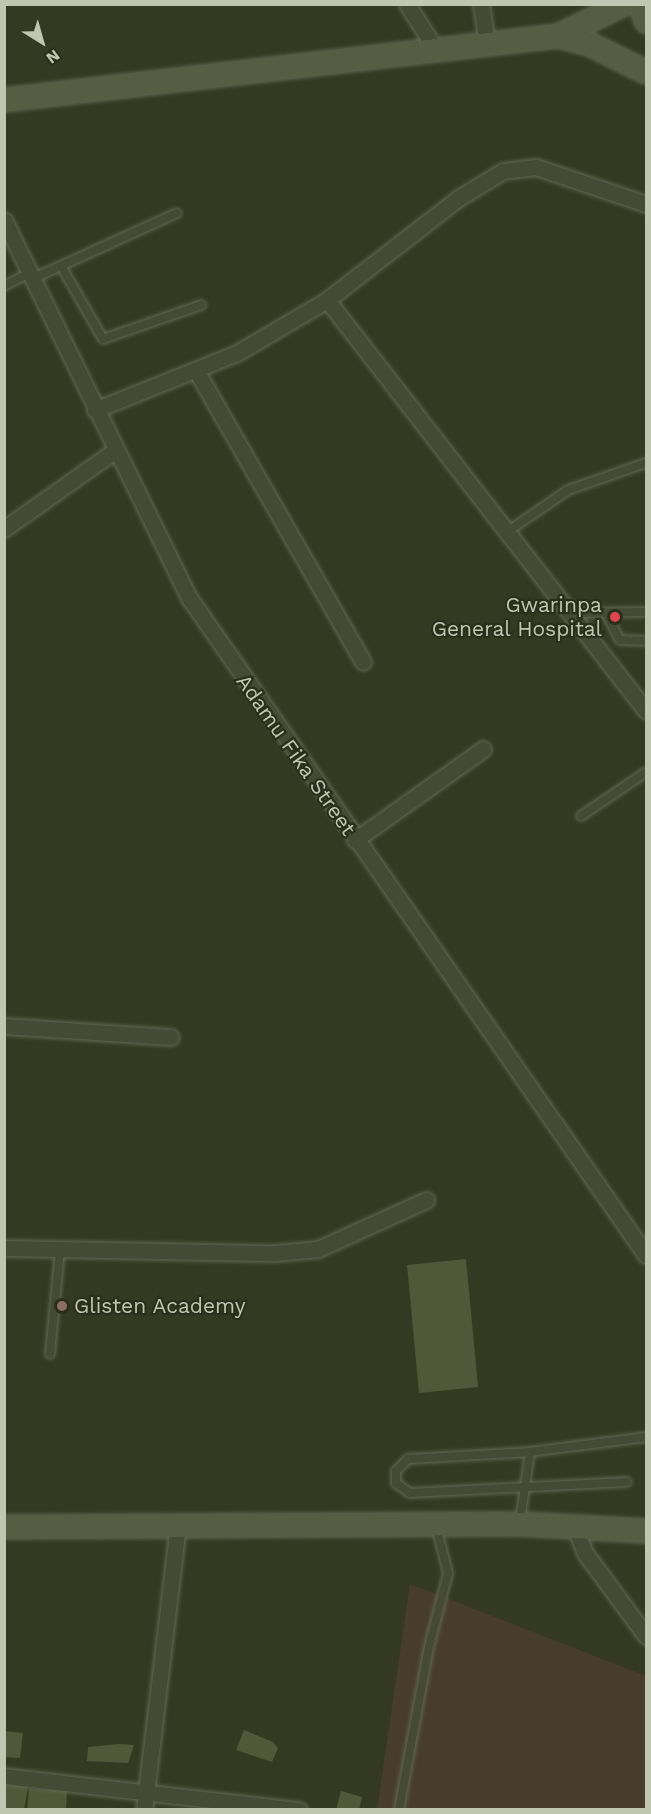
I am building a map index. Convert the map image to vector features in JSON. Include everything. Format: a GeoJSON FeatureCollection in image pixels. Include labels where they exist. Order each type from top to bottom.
{"type":"FeatureCollection","features":[{"type":"Feature","properties":{"kind":"street"},"geometry":{"type":"LineString","coordinates":[[407,4],[436,50]]}},
{"type":"Feature","properties":{"kind":"street"},"geometry":{"type":"LineString","coordinates":[[482,4],[487,44]]}},
{"type":"Feature","properties":{"kind":"street"},"geometry":{"type":"LineString","coordinates":[[4,100],[558,36],[624,4]]}},
{"type":"Feature","properties":{"kind":"street"},"geometry":{"type":"LineString","coordinates":[[641,4],[646,21]]}},
{"type":"Feature","properties":{"kind":"street"},"geometry":{"type":"LineString","coordinates":[[558,36],[587,43],[646,72]]}},
{"type":"Feature","properties":{"kind":"street"},"geometry":{"type":"LineString","coordinates":[[95,410],[197,372],[327,300],[457,198],[503,171],[536,167],[646,204]]}},
{"type":"Feature","properties":{"kind":"street","name":"Adamu Fika Street"},"geometry":{"type":"LineString","coordinates":[[4,220],[114,451],[195,608],[646,1255]]}},
{"type":"Feature","properties":{"kind":"street"},"geometry":{"type":"LineString","coordinates":[[327,300],[646,711]]}},
{"type":"Feature","properties":{"kind":"street"},"geometry":{"type":"LineString","coordinates":[[197,372],[363,662]]}},
{"type":"Feature","properties":{"kind":"street"},"geometry":{"type":"LineString","coordinates":[[4,530],[114,451]]}},
{"type":"Feature","properties":{"kind":"street"},"geometry":{"type":"LineString","coordinates":[[355,840],[483,749]]}},
{"type":"Feature","properties":{"kind":"street"},"geometry":{"type":"LineString","coordinates":[[4,1026],[171,1037]]}},
{"type":"Feature","properties":{"kind":"street"},"geometry":{"type":"LineString","coordinates":[[4,1248],[60,1250],[318,1249],[426,1200]]}},
{"type":"Feature","properties":{"kind":"street"},"geometry":{"type":"LineString","coordinates":[[4,1527],[520,1524],[646,1531]]}},
{"type":"Feature","properties":{"kind":"street"},"geometry":{"type":"LineString","coordinates":[[144,1809],[178,1525]]}},
{"type":"Feature","properties":{"kind":"street"},"geometry":{"type":"LineString","coordinates":[[575,1527],[585,1553],[646,1636]]}},
{"type":"Feature","properties":{"kind":"street"},"geometry":{"type":"LineString","coordinates":[[4,1776],[299,1809]]}},
{"type":"Feature","properties":{"kind":"lane"},"geometry":{"type":"LineString","coordinates":[[4,286],[62,266],[177,213]]}},
{"type":"Feature","properties":{"kind":"lane"},"geometry":{"type":"LineString","coordinates":[[62,266],[103,339],[201,305]]}},
{"type":"Feature","properties":{"kind":"lane"},"geometry":{"type":"LineString","coordinates":[[507,532],[568,490],[646,463]]}},
{"type":"Feature","properties":{"kind":"lane"},"geometry":{"type":"LineString","coordinates":[[570,613],[646,612]]}},
{"type":"Feature","properties":{"kind":"lane"},"geometry":{"type":"LineString","coordinates":[[606,613],[620,640],[646,641]]}},
{"type":"Feature","properties":{"kind":"lane"},"geometry":{"type":"LineString","coordinates":[[581,816],[646,772]]}},
{"type":"Feature","properties":{"kind":"lane"},"geometry":{"type":"LineString","coordinates":[[50,1354],[60,1250]]}},
{"type":"Feature","properties":{"kind":"lane"},"geometry":{"type":"LineString","coordinates":[[627,1482],[410,1492],[396,1483],[396,1471],[408,1459],[530,1452],[646,1437]]}},
{"type":"Feature","properties":{"kind":"lane"},"geometry":{"type":"LineString","coordinates":[[520,1524],[530,1452]]}},
{"type":"Feature","properties":{"kind":"lane"},"geometry":{"type":"LineString","coordinates":[[399,1809],[429,1647],[448,1573],[436,1524]]}},
{"type":"Feature","properties":{"kind":"shaded area"},"geometry":{"type":"Polygon","coordinates":[[[410,1584],[646,1676],[646,1809],[377,1810],[410,1584]]]}},
{"type":"Feature","properties":{"kind":"building"},"geometry":{"type":"Polygon","coordinates":[[[466,1259],[478,1387],[419,1393],[407,1265],[466,1259]]]}},
{"type":"Feature","properties":{"kind":"building"},"geometry":{"type":"Polygon","coordinates":[[[244,1730],[273,1742],[278,1748],[272,1762],[236,1750],[244,1730]]]}},
{"type":"Feature","properties":{"kind":"building"},"geometry":{"type":"Polygon","coordinates":[[[4,1731],[23,1733],[20,1758],[4,1757],[4,1731]]]}},
{"type":"Feature","properties":{"kind":"building"},"geometry":{"type":"Polygon","coordinates":[[[134,1745],[128,1763],[87,1761],[88,1747],[134,1745]]]}},
{"type":"Feature","properties":{"kind":"building"},"geometry":{"type":"Polygon","coordinates":[[[4,1784],[28,1787],[24,1810],[4,1810],[4,1784]]]}},
{"type":"Feature","properties":{"kind":"building"},"geometry":{"type":"Polygon","coordinates":[[[29,1789],[67,1791],[66,1810],[27,1810],[29,1789]]]}},
{"type":"Feature","properties":{"kind":"building"},"geometry":{"type":"Polygon","coordinates":[[[341,1791],[362,1797],[359,1810],[336,1810],[341,1791]]]}},
{"type":"Feature","properties":{"kind":"place","name":"Gwarinpa General Hospital"},"geometry":{"type":"Point","coordinates":[615,617]}},
{"type":"Feature","properties":{"kind":"place","name":"Glisten Academy"},"geometry":{"type":"Point","coordinates":[62,1306]}}]}
